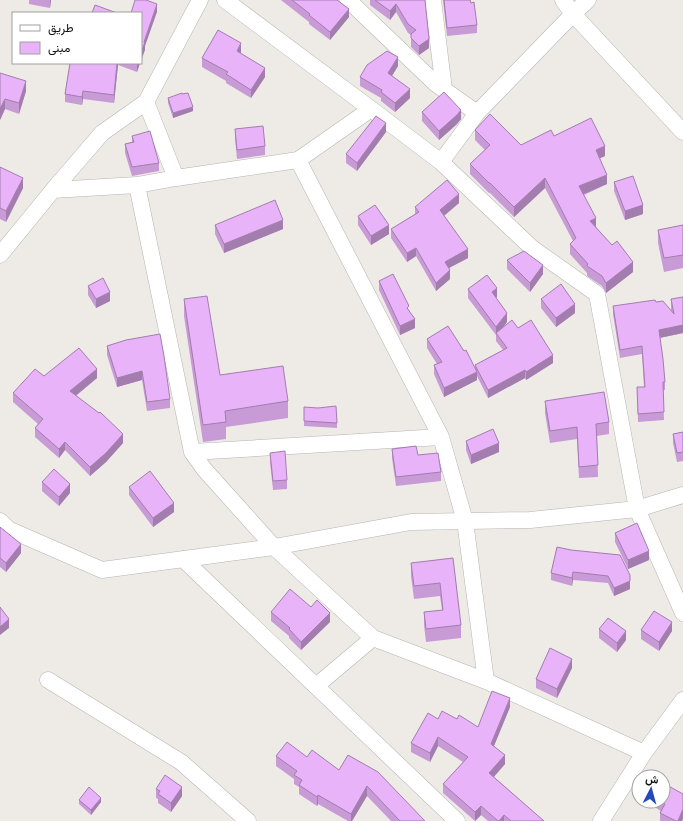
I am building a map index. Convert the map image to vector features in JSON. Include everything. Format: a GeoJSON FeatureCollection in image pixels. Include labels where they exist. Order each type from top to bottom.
{"type":"FeatureCollection","features":[{"type":"Feature","properties":{"kind":"street"},"geometry":{"type":"LineString","coordinates":[[0,255],[102,133],[146,102],[200,0]]}},
{"type":"Feature","properties":{"kind":"street"},"geometry":{"type":"LineString","coordinates":[[224,0],[441,162],[532,248],[597,294],[638,509],[683,614]]}},
{"type":"Feature","properties":{"kind":"street"},"geometry":{"type":"LineString","coordinates":[[348,0],[436,84],[477,113]]}},
{"type":"Feature","properties":{"kind":"street"},"geometry":{"type":"LineString","coordinates":[[433,0],[444,90]]}},
{"type":"Feature","properties":{"kind":"street"},"geometry":{"type":"LineString","coordinates":[[563,0],[573,14],[683,132]]}},
{"type":"Feature","properties":{"kind":"street"},"geometry":{"type":"LineString","coordinates":[[441,162],[477,113],[588,0]]}},
{"type":"Feature","properties":{"kind":"street"},"geometry":{"type":"LineString","coordinates":[[146,102],[176,178]]}},
{"type":"Feature","properties":{"kind":"street"},"geometry":{"type":"LineString","coordinates":[[54,190],[137,185],[298,160],[371,109]]}},
{"type":"Feature","properties":{"kind":"street"},"geometry":{"type":"LineString","coordinates":[[298,160],[441,437],[465,521],[486,681]]}},
{"type":"Feature","properties":{"kind":"street"},"geometry":{"type":"LineString","coordinates":[[137,185],[192,452],[204,469],[274,547],[372,638],[486,681],[644,753]]}},
{"type":"Feature","properties":{"kind":"street"},"geometry":{"type":"LineString","coordinates":[[192,452],[441,437]]}},
{"type":"Feature","properties":{"kind":"street"},"geometry":{"type":"LineString","coordinates":[[0,521],[8,529],[102,570],[274,547],[411,522],[530,520],[638,509],[683,495]]}},
{"type":"Feature","properties":{"kind":"street"},"geometry":{"type":"LineString","coordinates":[[183,559],[457,821]]}},
{"type":"Feature","properties":{"kind":"street"},"geometry":{"type":"LineString","coordinates":[[316,686],[372,638]]}},
{"type":"Feature","properties":{"kind":"street"},"geometry":{"type":"LineString","coordinates":[[48,680],[181,762],[248,821]]}},
{"type":"Feature","properties":{"kind":"street"},"geometry":{"type":"LineString","coordinates":[[601,821],[644,753],[683,700]]}},
{"type":"Feature","properties":{"kind":"building"},"geometry":{"type":"Polygon","coordinates":[[[135,0],[146,0],[157,4],[142,50],[142,12],[131,12],[135,0]]]}},
{"type":"Feature","properties":{"kind":"building"},"geometry":{"type":"Polygon","coordinates":[[[292,0],[337,0],[349,9],[330,32],[292,0]]]}},
{"type":"Feature","properties":{"kind":"building"},"geometry":{"type":"Polygon","coordinates":[[[375,0],[425,0],[429,39],[419,46],[411,38],[411,34],[416,30],[408,24],[396,4],[390,11],[375,0]]]}},
{"type":"Feature","properties":{"kind":"building"},"geometry":{"type":"Polygon","coordinates":[[[444,0],[470,0],[471,3],[474,2],[477,25],[447,28],[444,0]]]}},
{"type":"Feature","properties":{"kind":"building"},"geometry":{"type":"Polygon","coordinates":[[[95,5],[114,12],[92,12],[95,5]]]}},
{"type":"Feature","properties":{"kind":"building"},"geometry":{"type":"Polygon","coordinates":[[[218,30],[241,43],[237,51],[265,68],[251,90],[226,74],[228,72],[202,58],[218,30]]]}},
{"type":"Feature","properties":{"kind":"building"},"geometry":{"type":"Polygon","coordinates":[[[387,51],[398,57],[388,73],[410,89],[395,103],[381,92],[382,90],[360,77],[367,65],[387,51]]]}},
{"type":"Feature","properties":{"kind":"building"},"geometry":{"type":"Polygon","coordinates":[[[70,64],[117,64],[114,95],[83,91],[82,97],[65,94],[70,64]]]}},
{"type":"Feature","properties":{"kind":"building"},"geometry":{"type":"Polygon","coordinates":[[[0,73],[26,81],[19,103],[5,99],[0,109],[0,73]]]}},
{"type":"Feature","properties":{"kind":"building"},"geometry":{"type":"Polygon","coordinates":[[[444,92],[461,110],[439,131],[422,112],[444,92]]]}},
{"type":"Feature","properties":{"kind":"building"},"geometry":{"type":"Polygon","coordinates":[[[182,93],[188,93],[193,107],[173,113],[168,98],[182,93]]]}},
{"type":"Feature","properties":{"kind":"building"},"geometry":{"type":"Polygon","coordinates":[[[490,114],[521,145],[551,130],[554,136],[591,118],[605,146],[596,150],[607,175],[579,186],[596,218],[590,221],[612,245],[617,241],[633,262],[606,283],[602,276],[587,266],[588,264],[570,244],[576,238],[545,178],[514,207],[470,164],[490,145],[475,130],[490,114]]]}},
{"type":"Feature","properties":{"kind":"building"},"geometry":{"type":"Polygon","coordinates":[[[376,116],[386,123],[357,163],[346,154],[376,116]]]}},
{"type":"Feature","properties":{"kind":"building"},"geometry":{"type":"Polygon","coordinates":[[[263,126],[265,146],[237,150],[235,129],[263,126]]]}},
{"type":"Feature","properties":{"kind":"building"},"geometry":{"type":"Polygon","coordinates":[[[150,131],[159,163],[132,167],[125,144],[134,142],[132,136],[150,131]]]}},
{"type":"Feature","properties":{"kind":"building"},"geometry":{"type":"Polygon","coordinates":[[[0,167],[23,178],[6,211],[0,208],[0,167]]]}},
{"type":"Feature","properties":{"kind":"building"},"geometry":{"type":"Polygon","coordinates":[[[633,176],[643,205],[625,211],[614,182],[633,176]]]}},
{"type":"Feature","properties":{"kind":"building"},"geometry":{"type":"Polygon","coordinates":[[[447,180],[459,194],[440,210],[468,249],[445,262],[450,270],[436,283],[416,248],[407,253],[391,229],[419,212],[415,207],[447,180]]]}},
{"type":"Feature","properties":{"kind":"building"},"geometry":{"type":"Polygon","coordinates":[[[275,200],[283,220],[224,244],[215,225],[275,200]]]}},
{"type":"Feature","properties":{"kind":"building"},"geometry":{"type":"Polygon","coordinates":[[[375,205],[389,225],[371,236],[358,216],[375,205]]]}},
{"type":"Feature","properties":{"kind":"building"},"geometry":{"type":"Polygon","coordinates":[[[683,225],[683,255],[664,258],[658,230],[683,225]]]}},
{"type":"Feature","properties":{"kind":"building"},"geometry":{"type":"Polygon","coordinates":[[[524,251],[543,265],[530,283],[507,260],[524,251]]]}},
{"type":"Feature","properties":{"kind":"building"},"geometry":{"type":"Polygon","coordinates":[[[393,274],[409,306],[407,308],[415,319],[400,326],[379,281],[393,274]]]}},
{"type":"Feature","properties":{"kind":"building"},"geometry":{"type":"Polygon","coordinates":[[[487,275],[497,288],[492,292],[507,313],[496,327],[468,289],[487,275]]]}},
{"type":"Feature","properties":{"kind":"building"},"geometry":{"type":"Polygon","coordinates":[[[103,278],[110,292],[96,299],[88,286],[103,278]]]}},
{"type":"Feature","properties":{"kind":"building"},"geometry":{"type":"Polygon","coordinates":[[[561,284],[575,304],[556,318],[541,299],[561,284]]]}},
{"type":"Feature","properties":{"kind":"building"},"geometry":{"type":"Polygon","coordinates":[[[207,296],[220,375],[283,366],[288,401],[225,411],[226,422],[203,425],[184,299],[207,296]]]}},
{"type":"Feature","properties":{"kind":"building"},"geometry":{"type":"Polygon","coordinates":[[[683,297],[683,325],[659,330],[665,382],[663,382],[664,412],[638,414],[637,387],[645,387],[642,346],[620,350],[613,306],[655,300],[656,302],[663,301],[674,314],[671,299],[683,297]]]}},
{"type":"Feature","properties":{"kind":"building"},"geometry":{"type":"Polygon","coordinates":[[[512,320],[518,328],[531,320],[553,355],[526,372],[525,370],[488,390],[475,365],[507,348],[496,333],[512,320]]]}},
{"type":"Feature","properties":{"kind":"building"},"geometry":{"type":"Polygon","coordinates":[[[448,326],[464,351],[466,350],[477,372],[444,388],[434,365],[442,362],[427,339],[448,326]]]}},
{"type":"Feature","properties":{"kind":"building"},"geometry":{"type":"Polygon","coordinates":[[[160,334],[170,399],[147,402],[142,371],[117,378],[107,346],[126,340],[160,334]]]}},
{"type":"Feature","properties":{"kind":"building"},"geometry":{"type":"Polygon","coordinates":[[[79,348],[97,369],[70,391],[99,413],[100,412],[123,434],[106,453],[90,467],[65,442],[59,449],[35,428],[43,419],[13,393],[35,369],[44,376],[79,348]]]}},
{"type":"Feature","properties":{"kind":"building"},"geometry":{"type":"Polygon","coordinates":[[[604,392],[609,422],[596,424],[598,465],[579,467],[577,427],[550,431],[545,401],[604,392]]]}},
{"type":"Feature","properties":{"kind":"building"},"geometry":{"type":"Polygon","coordinates":[[[336,406],[337,423],[304,421],[304,407],[318,408],[336,406]]]}},
{"type":"Feature","properties":{"kind":"building"},"geometry":{"type":"Polygon","coordinates":[[[493,429],[499,443],[471,455],[466,441],[493,429]]]}},
{"type":"Feature","properties":{"kind":"building"},"geometry":{"type":"Polygon","coordinates":[[[683,432],[683,452],[677,453],[673,434],[683,432]]]}},
{"type":"Feature","properties":{"kind":"building"},"geometry":{"type":"Polygon","coordinates":[[[416,446],[418,455],[438,453],[441,472],[396,477],[392,449],[416,446]]]}},
{"type":"Feature","properties":{"kind":"building"},"geometry":{"type":"Polygon","coordinates":[[[285,451],[287,480],[273,481],[270,453],[285,451]]]}},
{"type":"Feature","properties":{"kind":"building"},"geometry":{"type":"Polygon","coordinates":[[[54,469],[70,484],[59,497],[42,482],[54,469]]]}},
{"type":"Feature","properties":{"kind":"building"},"geometry":{"type":"Polygon","coordinates":[[[150,471],[174,503],[153,518],[129,487],[150,471]]]}},
{"type":"Feature","properties":{"kind":"building"},"geometry":{"type":"Polygon","coordinates":[[[637,523],[649,551],[628,560],[615,533],[637,523]]]}},
{"type":"Feature","properties":{"kind":"building"},"geometry":{"type":"Polygon","coordinates":[[[0,527],[21,544],[6,563],[0,558],[0,527]]]}},
{"type":"Feature","properties":{"kind":"building"},"geometry":{"type":"Polygon","coordinates":[[[557,547],[571,550],[620,555],[630,575],[630,581],[614,588],[608,576],[573,572],[572,578],[551,573],[557,547]]]}},
{"type":"Feature","properties":{"kind":"building"},"geometry":{"type":"Polygon","coordinates":[[[453,558],[461,625],[426,629],[424,612],[443,610],[440,583],[414,586],[411,563],[453,558]]]}},
{"type":"Feature","properties":{"kind":"building"},"geometry":{"type":"Polygon","coordinates":[[[290,589],[311,607],[317,600],[330,613],[301,642],[289,629],[290,628],[271,612],[290,589]]]}},
{"type":"Feature","properties":{"kind":"building"},"geometry":{"type":"Polygon","coordinates":[[[0,607],[9,619],[0,627],[0,607]]]}},
{"type":"Feature","properties":{"kind":"building"},"geometry":{"type":"Polygon","coordinates":[[[654,611],[672,622],[659,642],[641,630],[654,611]]]}},
{"type":"Feature","properties":{"kind":"building"},"geometry":{"type":"Polygon","coordinates":[[[608,618],[626,631],[617,643],[599,629],[608,618]]]}},
{"type":"Feature","properties":{"kind":"building"},"geometry":{"type":"Polygon","coordinates":[[[550,648],[572,659],[557,689],[536,679],[550,648]]]}},
{"type":"Feature","properties":{"kind":"building"},"geometry":{"type":"Polygon","coordinates":[[[492,691],[510,698],[491,744],[505,755],[489,773],[544,821],[511,821],[504,815],[498,821],[481,806],[475,812],[443,784],[468,757],[438,737],[430,753],[411,743],[428,713],[438,719],[442,711],[457,719],[459,715],[478,727],[492,691]]]}},
{"type":"Feature","properties":{"kind":"building"},"geometry":{"type":"Polygon","coordinates":[[[287,742],[307,757],[312,750],[339,770],[348,755],[378,772],[425,821],[400,821],[367,786],[351,814],[318,795],[317,797],[299,785],[302,780],[294,775],[297,771],[276,756],[287,742]]]}},
{"type":"Feature","properties":{"kind":"building"},"geometry":{"type":"Polygon","coordinates":[[[165,775],[182,787],[171,803],[158,794],[160,791],[156,789],[165,775]]]}},
{"type":"Feature","properties":{"kind":"building"},"geometry":{"type":"Polygon","coordinates":[[[89,787],[101,798],[91,810],[79,800],[89,787]]]}},
{"type":"Feature","properties":{"kind":"building"},"geometry":{"type":"Polygon","coordinates":[[[671,787],[683,794],[683,809],[678,821],[660,813],[662,809],[671,809],[671,787]]]}}]}
